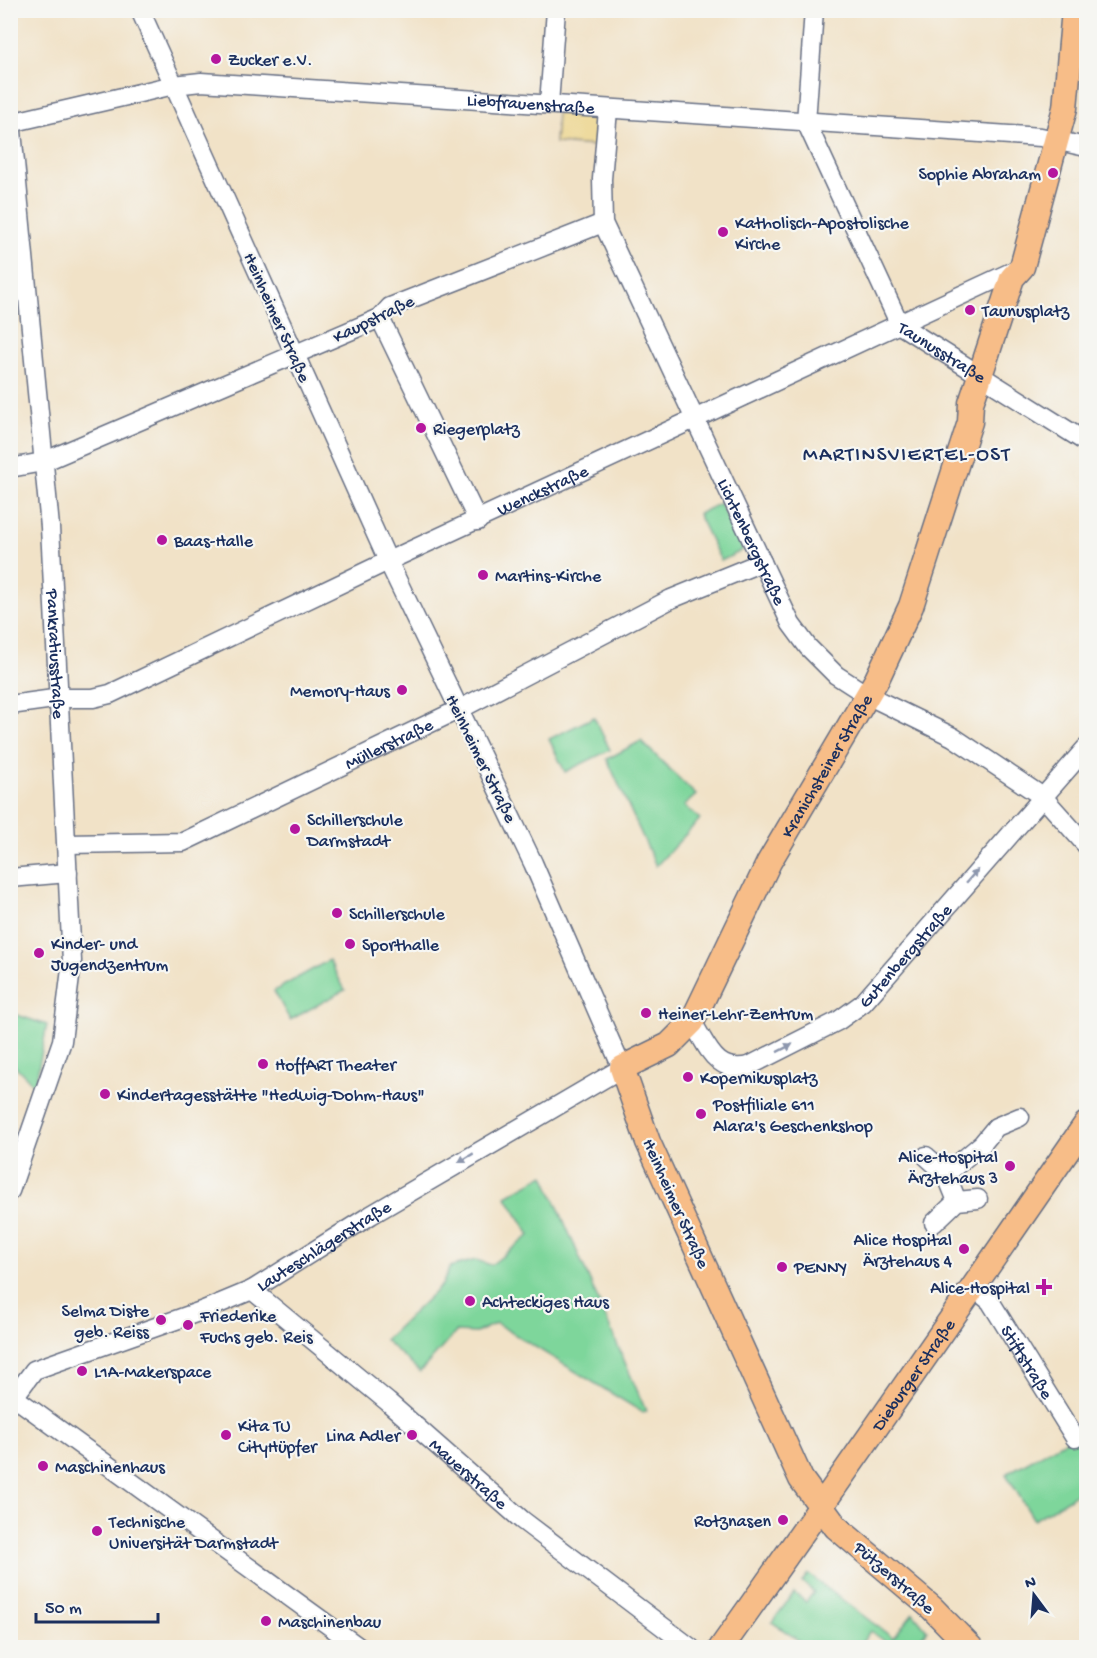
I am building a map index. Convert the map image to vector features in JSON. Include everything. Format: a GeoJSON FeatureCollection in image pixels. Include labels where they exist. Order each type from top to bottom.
{"type":"FeatureCollection","features":[{"type":"Feature","properties":{"kind":"main road","name":"Kranichsteiner Straße"},"geometry":{"type":"LineString","coordinates":[[622,1068],[669,1045],[692,1022],[769,862],[885,663],[911,606],[970,422],[979,408],[984,379],[1023,278],[1022,267],[1065,108],[1074,10]]}},
{"type":"Feature","properties":{"kind":"main road","name":"Heinheimer Straße"},"geometry":{"type":"LineString","coordinates":[[622,1068],[648,1142],[801,1479],[820,1507]]}},
{"type":"Feature","properties":{"kind":"main road","name":"Dieburger Straße"},"geometry":{"type":"LineString","coordinates":[[721,1647],[820,1507],[834,1500],[852,1486],[1086,1124]]}},
{"type":"Feature","properties":{"kind":"main road","name":"Dieburger Straße"},"geometry":{"type":"LineString","coordinates":[[978,1291],[1086,1140]]}},
{"type":"Feature","properties":{"kind":"main road","name":"Pützerstraße"},"geometry":{"type":"LineString","coordinates":[[820,1507],[836,1527],[939,1614],[971,1647]]}},
{"type":"Feature","properties":{"kind":"street","name":"Heinheimer Straße"},"geometry":{"type":"LineString","coordinates":[[140,10],[388,561],[533,863],[622,1068]]}},
{"type":"Feature","properties":{"kind":"street"},"geometry":{"type":"LineString","coordinates":[[549,104],[556,10]]}},
{"type":"Feature","properties":{"kind":"street","name":"Taunusstraße"},"geometry":{"type":"LineString","coordinates":[[814,10],[806,122],[900,325],[1086,442]]}},
{"type":"Feature","properties":{"kind":"street","name":"Liebfrauenstraße"},"geometry":{"type":"LineString","coordinates":[[11,118],[174,85],[201,82],[1058,139],[1086,147]]}},
{"type":"Feature","properties":{"kind":"street","name":"Lichtenbergstraße"},"geometry":{"type":"LineString","coordinates":[[608,110],[602,179],[603,223],[791,624],[808,647],[836,675],[867,695],[953,737],[1043,797],[1086,845]]}},
{"type":"Feature","properties":{"kind":"street","name":"Pankratiusstraße"},"geometry":{"type":"LineString","coordinates":[[10,1191],[62,1041],[72,960],[61,698],[43,462],[11,118]]}},
{"type":"Feature","properties":{"kind":"street","name":"Kaupstraße"},"geometry":{"type":"LineString","coordinates":[[10,468],[43,462],[380,318],[390,307],[603,223]]}},
{"type":"Feature","properties":{"kind":"street","name":"Wenckstraße"},"geometry":{"type":"LineString","coordinates":[[10,705],[61,698],[93,698],[110,694],[407,552],[1022,267]]}},
{"type":"Feature","properties":{"kind":"street"},"geometry":{"type":"LineString","coordinates":[[380,318],[478,521]]}},
{"type":"Feature","properties":{"kind":"street","name":"Müllerstraße"},"geometry":{"type":"LineString","coordinates":[[67,844],[183,842],[458,709],[670,598],[762,562]]}},
{"type":"Feature","properties":{"kind":"street","name":"Gutenbergstraße"},"geometry":{"type":"LineString","coordinates":[[692,1022],[720,1064],[733,1070],[749,1066],[838,1021],[863,1004],[1086,748]]}},
{"type":"Feature","properties":{"kind":"street"},"geometry":{"type":"LineString","coordinates":[[10,878],[68,873]]}},
{"type":"Feature","properties":{"kind":"street","name":"Lauteschlägerstraße"},"geometry":{"type":"LineString","coordinates":[[12,1397],[34,1370],[204,1310],[252,1290],[371,1215],[622,1068]]}},
{"type":"Feature","properties":{"kind":"street"},"geometry":{"type":"LineString","coordinates":[[946,1174],[982,1144],[996,1127],[1020,1117]]}},
{"type":"Feature","properties":{"kind":"street"},"geometry":{"type":"LineString","coordinates":[[926,1156],[946,1174],[957,1201]]}},
{"type":"Feature","properties":{"kind":"street"},"geometry":{"type":"LineString","coordinates":[[934,1223],[957,1201],[978,1199]]}},
{"type":"Feature","properties":{"kind":"street","name":"Mauerstraße"},"geometry":{"type":"LineString","coordinates":[[252,1290],[388,1402],[522,1520],[691,1647]]}},
{"type":"Feature","properties":{"kind":"street","name":"Stiftstraße"},"geometry":{"type":"LineString","coordinates":[[978,1291],[990,1301],[1075,1438]]}},
{"type":"Feature","properties":{"kind":"street"},"geometry":{"type":"LineString","coordinates":[[12,1397],[360,1647]]}},
{"type":"Feature","properties":{"kind":"green space"},"geometry":{"type":"Polygon","coordinates":[[[720,503],[743,550],[721,561],[698,514],[720,503]]]}},
{"type":"Feature","properties":{"kind":"green space"},"geometry":{"type":"Polygon","coordinates":[[[594,717],[610,750],[565,772],[549,739],[594,717]]]}},
{"type":"Feature","properties":{"kind":"green space"},"geometry":{"type":"Polygon","coordinates":[[[641,741],[696,795],[684,806],[700,819],[656,866],[607,759],[641,741]]]}},
{"type":"Feature","properties":{"kind":"green space"},"geometry":{"type":"Polygon","coordinates":[[[329,960],[345,990],[290,1020],[274,991],[329,960]]]}},
{"type":"Feature","properties":{"kind":"green space"},"geometry":{"type":"Polygon","coordinates":[[[11,1013],[47,1025],[35,1086],[11,1062],[11,1013]]]}},
{"type":"Feature","properties":{"kind":"green space"},"geometry":{"type":"Polygon","coordinates":[[[544,1175],[646,1411],[642,1412],[496,1323],[476,1333],[456,1332],[420,1372],[385,1340],[442,1285],[450,1267],[476,1260],[491,1265],[530,1235],[506,1196],[544,1175]]]}},
{"type":"Feature","properties":{"kind":"green space"},"geometry":{"type":"Polygon","coordinates":[[[1086,1429],[1086,1488],[1034,1520],[1006,1474],[1086,1429]]]}},
{"type":"Feature","properties":{"kind":"green space"},"geometry":{"type":"Polygon","coordinates":[[[808,1574],[893,1638],[913,1613],[927,1630],[913,1647],[886,1647],[889,1644],[870,1631],[859,1647],[808,1647],[772,1622],[794,1593],[806,1602],[814,1592],[802,1582],[808,1574]]]}},
{"type":"Feature","properties":{"kind":"sand"},"geometry":{"type":"Polygon","coordinates":[[[557,112],[596,114],[595,146],[555,143],[557,112]]]}},
{"type":"Feature","properties":{"kind":"place","name":"Zucker e.V."},"geometry":{"type":"Point","coordinates":[216,59]}},
{"type":"Feature","properties":{"kind":"place","name":"Sophie Abraham"},"geometry":{"type":"Point","coordinates":[1053,173]}},
{"type":"Feature","properties":{"kind":"place","name":"Katholisch-Apostolische Kirche"},"geometry":{"type":"Point","coordinates":[723,232]}},
{"type":"Feature","properties":{"kind":"place","name":"Taunusplatz"},"geometry":{"type":"Point","coordinates":[970,310]}},
{"type":"Feature","properties":{"kind":"place","name":"Riegerplatz"},"geometry":{"type":"Point","coordinates":[421,428]}},
{"type":"Feature","properties":{"kind":"place","name":"Baas-Halle"},"geometry":{"type":"Point","coordinates":[162,540]}},
{"type":"Feature","properties":{"kind":"place","name":"Martins-Kirche"},"geometry":{"type":"Point","coordinates":[483,575]}},
{"type":"Feature","properties":{"kind":"place","name":"Memory-Haus"},"geometry":{"type":"Point","coordinates":[402,690]}},
{"type":"Feature","properties":{"kind":"place","name":"Schillerschule Darmstadt"},"geometry":{"type":"Point","coordinates":[295,829]}},
{"type":"Feature","properties":{"kind":"place","name":"Schillerschule"},"geometry":{"type":"Point","coordinates":[337,913]}},
{"type":"Feature","properties":{"kind":"place","name":"Sporthalle"},"geometry":{"type":"Point","coordinates":[350,944]}},
{"type":"Feature","properties":{"kind":"place","name":"Kinder- und Jugendzentrum"},"geometry":{"type":"Point","coordinates":[39,953]}},
{"type":"Feature","properties":{"kind":"place","name":"Heiner-Lehr-Zentrum"},"geometry":{"type":"Point","coordinates":[646,1013]}},
{"type":"Feature","properties":{"kind":"place","name":"HoffART Theater"},"geometry":{"type":"Point","coordinates":[263,1064]}},
{"type":"Feature","properties":{"kind":"place","name":"Kopernikusplatz"},"geometry":{"type":"Point","coordinates":[688,1077]}},
{"type":"Feature","properties":{"kind":"place","name":"Kindertagesstätte \"Hedwig-Dohm-Haus\""},"geometry":{"type":"Point","coordinates":[105,1094]}},
{"type":"Feature","properties":{"kind":"place","name":"Postfiliale 611 Alara's Geschenkshop"},"geometry":{"type":"Point","coordinates":[701,1114]}},
{"type":"Feature","properties":{"kind":"place","name":"Alice-Hospital Ärztehaus 3"},"geometry":{"type":"Point","coordinates":[1010,1166]}},
{"type":"Feature","properties":{"kind":"place","name":"Alice Hospital Ärztehaus 4"},"geometry":{"type":"Point","coordinates":[964,1249]}},
{"type":"Feature","properties":{"kind":"place","name":"PENNY"},"geometry":{"type":"Point","coordinates":[782,1267]}},
{"type":"Feature","properties":{"kind":"place","name":"Alice-Hospital"},"geometry":{"type":"Point","coordinates":[1044,1287]}},
{"type":"Feature","properties":{"kind":"place","name":"Achteckiges Haus"},"geometry":{"type":"Point","coordinates":[470,1301]}},
{"type":"Feature","properties":{"kind":"place","name":"Selma Diste geb. Reiss"},"geometry":{"type":"Point","coordinates":[161,1320]}},
{"type":"Feature","properties":{"kind":"place","name":"Friederike Fuchs geb. Reis"},"geometry":{"type":"Point","coordinates":[188,1325]}},
{"type":"Feature","properties":{"kind":"place","name":"L1A-Makerspace"},"geometry":{"type":"Point","coordinates":[82,1371]}},
{"type":"Feature","properties":{"kind":"place","name":"Kita TU CityHüpfer"},"geometry":{"type":"Point","coordinates":[226,1435]}},
{"type":"Feature","properties":{"kind":"place","name":"Lina Adler"},"geometry":{"type":"Point","coordinates":[412,1435]}},
{"type":"Feature","properties":{"kind":"place","name":"Maschinenhaus"},"geometry":{"type":"Point","coordinates":[43,1466]}},
{"type":"Feature","properties":{"kind":"place","name":"Rotznasen"},"geometry":{"type":"Point","coordinates":[783,1520]}},
{"type":"Feature","properties":{"kind":"place","name":"Technische Universität Darmstadt"},"geometry":{"type":"Point","coordinates":[97,1531]}},
{"type":"Feature","properties":{"kind":"place","name":"Maschinenbau"},"geometry":{"type":"Point","coordinates":[266,1621]}},
{"type":"Feature","properties":{"kind":"district","name":"MARTINSVIERTEL-OST"},"geometry":{"type":"Point","coordinates":[907,453]}}]}
